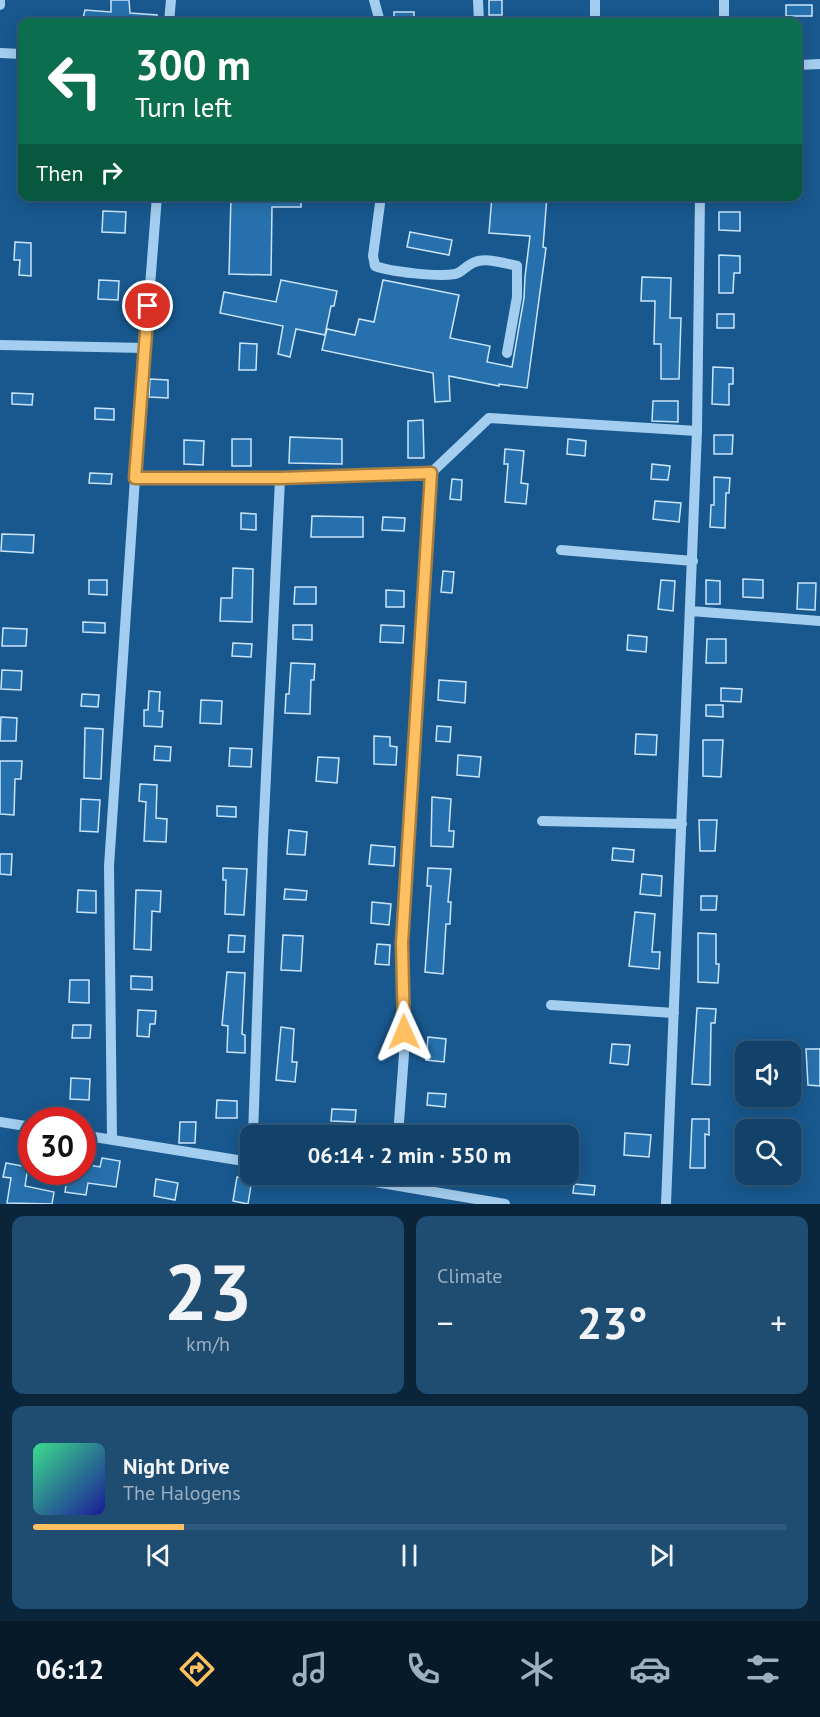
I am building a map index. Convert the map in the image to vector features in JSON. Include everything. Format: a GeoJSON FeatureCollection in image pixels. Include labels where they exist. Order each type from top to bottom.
{"type":"FeatureCollection","features":[{"type":"Feature","properties":{"kind":"street"},"geometry":{"type":"LineString","coordinates":[[0,0],[0,5]]}},
{"type":"Feature","properties":{"kind":"street"},"geometry":{"type":"LineString","coordinates":[[169,18],[171,0]]}},
{"type":"Feature","properties":{"kind":"street"},"geometry":{"type":"LineString","coordinates":[[374,0],[379,18]]}},
{"type":"Feature","properties":{"kind":"street"},"geometry":{"type":"LineString","coordinates":[[478,0],[479,18]]}},
{"type":"Feature","properties":{"kind":"street"},"geometry":{"type":"LineString","coordinates":[[595,0],[595,18]]}},
{"type":"Feature","properties":{"kind":"street"},"geometry":{"type":"LineString","coordinates":[[724,0],[724,18]]}},
{"type":"Feature","properties":{"kind":"street"},"geometry":{"type":"LineString","coordinates":[[0,53],[18,54]]}},
{"type":"Feature","properties":{"kind":"street"},"geometry":{"type":"LineString","coordinates":[[802,64],[820,64]]}},
{"type":"Feature","properties":{"kind":"street"},"geometry":{"type":"LineString","coordinates":[[112,1140],[109,866],[157,201]]}},
{"type":"Feature","properties":{"kind":"street"},"geometry":{"type":"LineString","coordinates":[[380,201],[373,256],[375,266],[385,270],[439,275],[457,274],[473,262],[490,261],[517,266],[517,297],[507,353]]}},
{"type":"Feature","properties":{"kind":"street"},"geometry":{"type":"LineString","coordinates":[[666,1204],[693,561],[700,201]]}},
{"type":"Feature","properties":{"kind":"street"},"geometry":{"type":"LineString","coordinates":[[0,345],[145,348]]}},
{"type":"Feature","properties":{"kind":"street"},"geometry":{"type":"LineString","coordinates":[[135,478],[280,478],[431,473],[489,418],[697,431]]}},
{"type":"Feature","properties":{"kind":"street"},"geometry":{"type":"LineString","coordinates":[[399,1125],[404,1054],[402,943],[431,473]]}},
{"type":"Feature","properties":{"kind":"street"},"geometry":{"type":"LineString","coordinates":[[253,1125],[262,839],[280,478]]}},
{"type":"Feature","properties":{"kind":"street"},"geometry":{"type":"LineString","coordinates":[[561,550],[693,561]]}},
{"type":"Feature","properties":{"kind":"street"},"geometry":{"type":"LineString","coordinates":[[691,611],[820,621]]}},
{"type":"Feature","properties":{"kind":"street"},"geometry":{"type":"LineString","coordinates":[[542,821],[682,824]]}},
{"type":"Feature","properties":{"kind":"street"},"geometry":{"type":"LineString","coordinates":[[551,1005],[674,1013]]}},
{"type":"Feature","properties":{"kind":"street"},"geometry":{"type":"LineString","coordinates":[[0,1122],[18,1125]]}},
{"type":"Feature","properties":{"kind":"street"},"geometry":{"type":"LineString","coordinates":[[96,1137],[240,1160]]}},
{"type":"Feature","properties":{"kind":"street"},"geometry":{"type":"LineString","coordinates":[[418,1185],[505,1204]]}},
{"type":"Feature","properties":{"kind":"building"},"geometry":{"type":"Polygon","coordinates":[[[111,0],[129,0],[130,13],[157,15],[157,18],[83,18],[85,10],[111,12],[111,0]]]}},
{"type":"Feature","properties":{"kind":"building"},"geometry":{"type":"Polygon","coordinates":[[[489,0],[502,0],[502,15],[489,15],[489,0]]]}},
{"type":"Feature","properties":{"kind":"building"},"geometry":{"type":"Polygon","coordinates":[[[786,5],[812,5],[812,16],[786,16],[786,5]]]}},
{"type":"Feature","properties":{"kind":"building"},"geometry":{"type":"Polygon","coordinates":[[[394,12],[414,12],[414,18],[394,18],[394,12]]]}},
{"type":"Feature","properties":{"kind":"building"},"geometry":{"type":"Polygon","coordinates":[[[231,201],[301,201],[301,207],[272,207],[271,275],[229,274],[231,201]]]}},
{"type":"Feature","properties":{"kind":"building"},"geometry":{"type":"Polygon","coordinates":[[[492,201],[547,201],[543,247],[546,248],[527,388],[499,384],[499,386],[449,376],[450,401],[435,402],[433,373],[322,350],[327,329],[355,335],[359,319],[374,322],[383,280],[459,295],[450,338],[490,346],[487,362],[512,367],[524,298],[530,236],[489,233],[492,201]]]}},
{"type":"Feature","properties":{"kind":"building"},"geometry":{"type":"Polygon","coordinates":[[[103,211],[126,212],[125,233],[102,232],[103,211]]]}},
{"type":"Feature","properties":{"kind":"building"},"geometry":{"type":"Polygon","coordinates":[[[719,212],[740,212],[740,231],[719,230],[719,212]]]}},
{"type":"Feature","properties":{"kind":"building"},"geometry":{"type":"Polygon","coordinates":[[[410,232],[452,240],[449,255],[407,247],[410,232]]]}},
{"type":"Feature","properties":{"kind":"building"},"geometry":{"type":"Polygon","coordinates":[[[15,242],[31,243],[31,276],[19,275],[20,260],[14,260],[15,242]]]}},
{"type":"Feature","properties":{"kind":"building"},"geometry":{"type":"Polygon","coordinates":[[[719,255],[740,256],[740,273],[734,273],[733,293],[719,293],[719,255]]]}},
{"type":"Feature","properties":{"kind":"building"},"geometry":{"type":"Polygon","coordinates":[[[642,277],[671,278],[670,318],[681,318],[679,379],[661,379],[661,344],[654,344],[655,301],[641,301],[642,277]]]}},
{"type":"Feature","properties":{"kind":"building"},"geometry":{"type":"Polygon","coordinates":[[[99,280],[119,281],[118,300],[98,299],[99,280]]]}},
{"type":"Feature","properties":{"kind":"building"},"geometry":{"type":"Polygon","coordinates":[[[281,280],[337,291],[334,306],[331,306],[325,335],[296,329],[290,357],[278,354],[283,326],[220,313],[224,292],[276,302],[281,280]]]}},
{"type":"Feature","properties":{"kind":"building"},"geometry":{"type":"Polygon","coordinates":[[[717,314],[734,314],[734,328],[717,328],[717,314]]]}},
{"type":"Feature","properties":{"kind":"building"},"geometry":{"type":"Polygon","coordinates":[[[240,343],[257,344],[256,370],[239,370],[240,343]]]}},
{"type":"Feature","properties":{"kind":"building"},"geometry":{"type":"Polygon","coordinates":[[[713,367],[733,368],[733,384],[729,384],[729,405],[712,404],[713,367]]]}},
{"type":"Feature","properties":{"kind":"building"},"geometry":{"type":"Polygon","coordinates":[[[150,379],[168,380],[168,398],[149,397],[150,379]]]}},
{"type":"Feature","properties":{"kind":"building"},"geometry":{"type":"Polygon","coordinates":[[[12,393],[33,394],[32,405],[12,404],[12,393]]]}},
{"type":"Feature","properties":{"kind":"building"},"geometry":{"type":"Polygon","coordinates":[[[653,401],[678,401],[678,422],[652,421],[653,401]]]}},
{"type":"Feature","properties":{"kind":"building"},"geometry":{"type":"Polygon","coordinates":[[[95,408],[114,409],[114,420],[95,419],[95,408]]]}},
{"type":"Feature","properties":{"kind":"building"},"geometry":{"type":"Polygon","coordinates":[[[423,420],[424,458],[408,458],[408,421],[423,420]]]}},
{"type":"Feature","properties":{"kind":"building"},"geometry":{"type":"Polygon","coordinates":[[[714,435],[733,435],[732,454],[714,454],[714,435]]]}},
{"type":"Feature","properties":{"kind":"building"},"geometry":{"type":"Polygon","coordinates":[[[290,437],[342,439],[342,464],[289,463],[290,437]]]}},
{"type":"Feature","properties":{"kind":"building"},"geometry":{"type":"Polygon","coordinates":[[[232,439],[251,439],[251,466],[232,466],[232,439]]]}},
{"type":"Feature","properties":{"kind":"building"},"geometry":{"type":"Polygon","coordinates":[[[568,439],[586,441],[585,456],[567,454],[568,439]]]}},
{"type":"Feature","properties":{"kind":"building"},"geometry":{"type":"Polygon","coordinates":[[[184,440],[204,441],[203,465],[184,464],[184,440]]]}},
{"type":"Feature","properties":{"kind":"building"},"geometry":{"type":"Polygon","coordinates":[[[505,449],[524,451],[521,483],[528,484],[526,504],[505,502],[508,464],[504,464],[505,449]]]}},
{"type":"Feature","properties":{"kind":"building"},"geometry":{"type":"Polygon","coordinates":[[[652,464],[670,466],[668,480],[651,479],[652,464]]]}},
{"type":"Feature","properties":{"kind":"building"},"geometry":{"type":"Polygon","coordinates":[[[90,473],[112,474],[111,484],[89,483],[90,473]]]}},
{"type":"Feature","properties":{"kind":"building"},"geometry":{"type":"Polygon","coordinates":[[[714,477],[730,478],[729,493],[726,493],[725,528],[710,527],[711,505],[714,505],[714,477]]]}},
{"type":"Feature","properties":{"kind":"building"},"geometry":{"type":"Polygon","coordinates":[[[452,479],[462,480],[461,500],[450,499],[452,479]]]}},
{"type":"Feature","properties":{"kind":"building"},"geometry":{"type":"Polygon","coordinates":[[[655,501],[681,503],[679,522],[653,519],[655,501]]]}},
{"type":"Feature","properties":{"kind":"building"},"geometry":{"type":"Polygon","coordinates":[[[241,513],[256,514],[256,530],[241,529],[241,513]]]}},
{"type":"Feature","properties":{"kind":"building"},"geometry":{"type":"Polygon","coordinates":[[[312,516],[363,517],[363,537],[311,537],[312,516]]]}},
{"type":"Feature","properties":{"kind":"building"},"geometry":{"type":"Polygon","coordinates":[[[383,517],[405,518],[404,531],[382,530],[383,517]]]}},
{"type":"Feature","properties":{"kind":"building"},"geometry":{"type":"Polygon","coordinates":[[[2,534],[34,535],[33,553],[1,551],[2,534]]]}},
{"type":"Feature","properties":{"kind":"building"},"geometry":{"type":"Polygon","coordinates":[[[233,568],[253,569],[252,622],[220,621],[221,598],[232,598],[233,568]]]}},
{"type":"Feature","properties":{"kind":"building"},"geometry":{"type":"Polygon","coordinates":[[[443,571],[454,572],[452,593],[441,592],[443,571]]]}},
{"type":"Feature","properties":{"kind":"building"},"geometry":{"type":"Polygon","coordinates":[[[743,579],[763,580],[763,598],[743,597],[743,579]]]}},
{"type":"Feature","properties":{"kind":"building"},"geometry":{"type":"Polygon","coordinates":[[[89,580],[107,580],[107,595],[89,594],[89,580]]]}},
{"type":"Feature","properties":{"kind":"building"},"geometry":{"type":"Polygon","coordinates":[[[661,580],[675,581],[673,611],[658,609],[661,580]]]}},
{"type":"Feature","properties":{"kind":"building"},"geometry":{"type":"Polygon","coordinates":[[[706,580],[720,581],[720,604],[706,604],[706,580]]]}},
{"type":"Feature","properties":{"kind":"building"},"geometry":{"type":"Polygon","coordinates":[[[798,583],[816,583],[815,610],[797,609],[798,583]]]}},
{"type":"Feature","properties":{"kind":"building"},"geometry":{"type":"Polygon","coordinates":[[[295,587],[316,587],[316,604],[294,604],[295,587]]]}},
{"type":"Feature","properties":{"kind":"building"},"geometry":{"type":"Polygon","coordinates":[[[386,590],[404,591],[404,607],[386,607],[386,590]]]}},
{"type":"Feature","properties":{"kind":"building"},"geometry":{"type":"Polygon","coordinates":[[[83,622],[105,623],[105,633],[83,632],[83,622]]]}},
{"type":"Feature","properties":{"kind":"building"},"geometry":{"type":"Polygon","coordinates":[[[293,625],[312,625],[312,640],[293,639],[293,625]]]}},
{"type":"Feature","properties":{"kind":"building"},"geometry":{"type":"Polygon","coordinates":[[[381,625],[404,626],[403,643],[380,642],[381,625]]]}},
{"type":"Feature","properties":{"kind":"building"},"geometry":{"type":"Polygon","coordinates":[[[3,628],[27,629],[26,646],[2,646],[3,628]]]}},
{"type":"Feature","properties":{"kind":"building"},"geometry":{"type":"Polygon","coordinates":[[[628,635],[647,637],[646,652],[627,650],[628,635]]]}},
{"type":"Feature","properties":{"kind":"building"},"geometry":{"type":"Polygon","coordinates":[[[707,639],[726,639],[726,663],[706,663],[707,639]]]}},
{"type":"Feature","properties":{"kind":"building"},"geometry":{"type":"Polygon","coordinates":[[[233,643],[252,644],[251,657],[232,656],[233,643]]]}},
{"type":"Feature","properties":{"kind":"building"},"geometry":{"type":"Polygon","coordinates":[[[291,663],[315,664],[314,680],[311,680],[310,714],[285,713],[291,663]]]}},
{"type":"Feature","properties":{"kind":"building"},"geometry":{"type":"Polygon","coordinates":[[[2,670],[22,671],[21,690],[1,689],[2,670]]]}},
{"type":"Feature","properties":{"kind":"building"},"geometry":{"type":"Polygon","coordinates":[[[439,680],[466,682],[465,703],[438,700],[439,680]]]}},
{"type":"Feature","properties":{"kind":"building"},"geometry":{"type":"Polygon","coordinates":[[[721,688],[742,689],[741,702],[721,701],[721,688]]]}},
{"type":"Feature","properties":{"kind":"building"},"geometry":{"type":"Polygon","coordinates":[[[149,691],[160,692],[159,711],[163,711],[162,727],[144,726],[144,710],[148,710],[149,691]]]}},
{"type":"Feature","properties":{"kind":"building"},"geometry":{"type":"Polygon","coordinates":[[[82,694],[99,695],[98,707],[81,706],[82,694]]]}},
{"type":"Feature","properties":{"kind":"building"},"geometry":{"type":"Polygon","coordinates":[[[201,700],[222,701],[221,724],[200,723],[201,700]]]}},
{"type":"Feature","properties":{"kind":"building"},"geometry":{"type":"Polygon","coordinates":[[[706,705],[723,705],[723,717],[706,716],[706,705]]]}},
{"type":"Feature","properties":{"kind":"building"},"geometry":{"type":"Polygon","coordinates":[[[1,717],[17,718],[16,741],[0,741],[1,717]]]}},
{"type":"Feature","properties":{"kind":"building"},"geometry":{"type":"Polygon","coordinates":[[[437,726],[451,727],[450,742],[436,741],[437,726]]]}},
{"type":"Feature","properties":{"kind":"building"},"geometry":{"type":"Polygon","coordinates":[[[85,728],[103,729],[101,779],[84,778],[85,728]]]}},
{"type":"Feature","properties":{"kind":"building"},"geometry":{"type":"Polygon","coordinates":[[[636,734],[657,735],[656,755],[635,754],[636,734]]]}},
{"type":"Feature","properties":{"kind":"building"},"geometry":{"type":"Polygon","coordinates":[[[374,736],[390,737],[390,746],[397,747],[396,765],[374,764],[374,736]]]}},
{"type":"Feature","properties":{"kind":"building"},"geometry":{"type":"Polygon","coordinates":[[[703,740],[723,740],[721,777],[703,776],[703,740]]]}},
{"type":"Feature","properties":{"kind":"building"},"geometry":{"type":"Polygon","coordinates":[[[155,746],[171,747],[170,761],[154,760],[155,746]]]}},
{"type":"Feature","properties":{"kind":"building"},"geometry":{"type":"Polygon","coordinates":[[[230,748],[252,749],[251,767],[229,766],[230,748]]]}},
{"type":"Feature","properties":{"kind":"building"},"geometry":{"type":"Polygon","coordinates":[[[458,755],[481,757],[479,777],[457,775],[458,755]]]}},
{"type":"Feature","properties":{"kind":"building"},"geometry":{"type":"Polygon","coordinates":[[[318,757],[339,758],[337,783],[316,781],[318,757]]]}},
{"type":"Feature","properties":{"kind":"building"},"geometry":{"type":"Polygon","coordinates":[[[0,761],[22,761],[21,779],[15,779],[14,815],[0,814],[0,761]]]}},
{"type":"Feature","properties":{"kind":"building"},"geometry":{"type":"Polygon","coordinates":[[[140,784],[157,785],[156,818],[167,819],[166,842],[144,841],[146,802],[139,801],[140,784]]]}},
{"type":"Feature","properties":{"kind":"building"},"geometry":{"type":"Polygon","coordinates":[[[432,797],[451,799],[449,831],[454,831],[453,847],[431,846],[432,797]]]}},
{"type":"Feature","properties":{"kind":"building"},"geometry":{"type":"Polygon","coordinates":[[[81,799],[100,800],[98,832],[80,831],[81,799]]]}},
{"type":"Feature","properties":{"kind":"building"},"geometry":{"type":"Polygon","coordinates":[[[217,806],[236,807],[236,817],[217,816],[217,806]]]}},
{"type":"Feature","properties":{"kind":"building"},"geometry":{"type":"Polygon","coordinates":[[[699,820],[717,820],[715,851],[700,851],[699,820]]]}},
{"type":"Feature","properties":{"kind":"building"},"geometry":{"type":"Polygon","coordinates":[[[289,830],[307,832],[305,855],[287,854],[289,830]]]}},
{"type":"Feature","properties":{"kind":"building"},"geometry":{"type":"Polygon","coordinates":[[[371,845],[395,847],[394,866],[369,864],[371,845]]]}},
{"type":"Feature","properties":{"kind":"building"},"geometry":{"type":"Polygon","coordinates":[[[613,848],[634,850],[633,862],[612,860],[613,848]]]}},
{"type":"Feature","properties":{"kind":"building"},"geometry":{"type":"Polygon","coordinates":[[[0,854],[12,854],[11,875],[0,874],[0,854]]]}},
{"type":"Feature","properties":{"kind":"building"},"geometry":{"type":"Polygon","coordinates":[[[223,868],[247,869],[244,915],[225,914],[226,880],[223,880],[223,868]]]}},
{"type":"Feature","properties":{"kind":"building"},"geometry":{"type":"Polygon","coordinates":[[[428,868],[451,869],[448,902],[451,902],[450,924],[446,924],[443,974],[425,972],[431,886],[427,886],[428,868]]]}},
{"type":"Feature","properties":{"kind":"building"},"geometry":{"type":"Polygon","coordinates":[[[642,874],[662,876],[661,896],[640,894],[642,874]]]}},
{"type":"Feature","properties":{"kind":"building"},"geometry":{"type":"Polygon","coordinates":[[[285,889],[307,891],[306,900],[284,899],[285,889]]]}},
{"type":"Feature","properties":{"kind":"building"},"geometry":{"type":"Polygon","coordinates":[[[78,890],[96,891],[96,913],[77,912],[78,890]]]}},
{"type":"Feature","properties":{"kind":"building"},"geometry":{"type":"Polygon","coordinates":[[[136,890],[161,891],[160,912],[152,911],[151,950],[134,949],[136,890]]]}},
{"type":"Feature","properties":{"kind":"building"},"geometry":{"type":"Polygon","coordinates":[[[701,896],[717,896],[716,910],[701,910],[701,896]]]}},
{"type":"Feature","properties":{"kind":"building"},"geometry":{"type":"Polygon","coordinates":[[[372,902],[391,904],[389,925],[371,923],[372,902]]]}},
{"type":"Feature","properties":{"kind":"building"},"geometry":{"type":"Polygon","coordinates":[[[635,912],[655,914],[652,952],[660,952],[659,969],[629,966],[635,912]]]}},
{"type":"Feature","properties":{"kind":"building"},"geometry":{"type":"Polygon","coordinates":[[[698,933],[716,934],[718,983],[698,982],[698,933]]]}},
{"type":"Feature","properties":{"kind":"building"},"geometry":{"type":"Polygon","coordinates":[[[229,935],[245,936],[244,952],[228,952],[229,935]]]}},
{"type":"Feature","properties":{"kind":"building"},"geometry":{"type":"Polygon","coordinates":[[[283,935],[303,936],[301,971],[281,970],[283,935]]]}},
{"type":"Feature","properties":{"kind":"building"},"geometry":{"type":"Polygon","coordinates":[[[377,944],[390,945],[389,965],[375,964],[377,944]]]}},
{"type":"Feature","properties":{"kind":"building"},"geometry":{"type":"Polygon","coordinates":[[[227,972],[245,973],[242,1034],[245,1035],[245,1053],[227,1052],[228,1026],[222,1025],[227,972]]]}},
{"type":"Feature","properties":{"kind":"building"},"geometry":{"type":"Polygon","coordinates":[[[131,976],[152,977],[152,990],[131,989],[131,976]]]}},
{"type":"Feature","properties":{"kind":"building"},"geometry":{"type":"Polygon","coordinates":[[[70,980],[89,980],[89,1003],[69,1002],[70,980]]]}},
{"type":"Feature","properties":{"kind":"building"},"geometry":{"type":"Polygon","coordinates":[[[697,1008],[716,1009],[715,1023],[711,1023],[710,1085],[692,1084],[697,1008]]]}},
{"type":"Feature","properties":{"kind":"building"},"geometry":{"type":"Polygon","coordinates":[[[138,1010],[156,1011],[155,1024],[150,1024],[149,1037],[137,1036],[138,1010]]]}},
{"type":"Feature","properties":{"kind":"building"},"geometry":{"type":"Polygon","coordinates":[[[73,1025],[91,1025],[90,1038],[72,1038],[73,1025]]]}},
{"type":"Feature","properties":{"kind":"building"},"geometry":{"type":"Polygon","coordinates":[[[281,1027],[294,1029],[292,1062],[297,1062],[295,1082],[276,1080],[281,1027]]]}},
{"type":"Feature","properties":{"kind":"building"},"geometry":{"type":"Polygon","coordinates":[[[428,1037],[446,1039],[444,1062],[426,1060],[428,1037]]]}},
{"type":"Feature","properties":{"kind":"building"},"geometry":{"type":"Polygon","coordinates":[[[612,1044],[630,1045],[628,1065],[610,1063],[612,1044]]]}},
{"type":"Feature","properties":{"kind":"building"},"geometry":{"type":"Polygon","coordinates":[[[806,1049],[820,1049],[820,1086],[808,1085],[806,1049]]]}},
{"type":"Feature","properties":{"kind":"building"},"geometry":{"type":"Polygon","coordinates":[[[71,1078],[90,1079],[89,1100],[70,1099],[71,1078]]]}},
{"type":"Feature","properties":{"kind":"building"},"geometry":{"type":"Polygon","coordinates":[[[428,1093],[446,1094],[445,1107],[427,1105],[428,1093]]]}},
{"type":"Feature","properties":{"kind":"building"},"geometry":{"type":"Polygon","coordinates":[[[217,1100],[237,1101],[237,1118],[216,1118],[217,1100]]]}},
{"type":"Feature","properties":{"kind":"building"},"geometry":{"type":"Polygon","coordinates":[[[332,1109],[356,1110],[355,1122],[331,1121],[332,1109]]]}},
{"type":"Feature","properties":{"kind":"building"},"geometry":{"type":"Polygon","coordinates":[[[692,1119],[709,1119],[709,1135],[705,1134],[705,1168],[690,1168],[692,1119]]]}},
{"type":"Feature","properties":{"kind":"building"},"geometry":{"type":"Polygon","coordinates":[[[180,1122],[196,1122],[195,1143],[179,1143],[180,1122]]]}},
{"type":"Feature","properties":{"kind":"building"},"geometry":{"type":"Polygon","coordinates":[[[625,1133],[651,1135],[649,1157],[624,1155],[625,1133]]]}},
{"type":"Feature","properties":{"kind":"building"},"geometry":{"type":"Polygon","coordinates":[[[102,1158],[120,1161],[116,1187],[96,1184],[96,1166],[100,1167],[102,1158]]]}},
{"type":"Feature","properties":{"kind":"building"},"geometry":{"type":"Polygon","coordinates":[[[6,1163],[18,1165],[18,1185],[54,1192],[52,1204],[7,1203],[11,1178],[3,1177],[6,1163]]]}},
{"type":"Feature","properties":{"kind":"building"},"geometry":{"type":"Polygon","coordinates":[[[237,1177],[240,1177],[240,1185],[251,1185],[248,1204],[233,1201],[237,1177]]]}},
{"type":"Feature","properties":{"kind":"building"},"geometry":{"type":"Polygon","coordinates":[[[156,1179],[178,1183],[175,1200],[154,1196],[156,1179]]]}},
{"type":"Feature","properties":{"kind":"building"},"geometry":{"type":"Polygon","coordinates":[[[66,1185],[88,1185],[86,1195],[65,1192],[66,1185]]]}},
{"type":"Feature","properties":{"kind":"building"},"geometry":{"type":"Polygon","coordinates":[[[574,1185],[595,1186],[594,1195],[573,1193],[574,1185]]]}},
{"type":"Feature","properties":{"kind":"route"},"geometry":{"type":"LineString","coordinates":[[148,306],[135,478],[280,478],[431,473],[402,943],[404,1032]]}}]}
